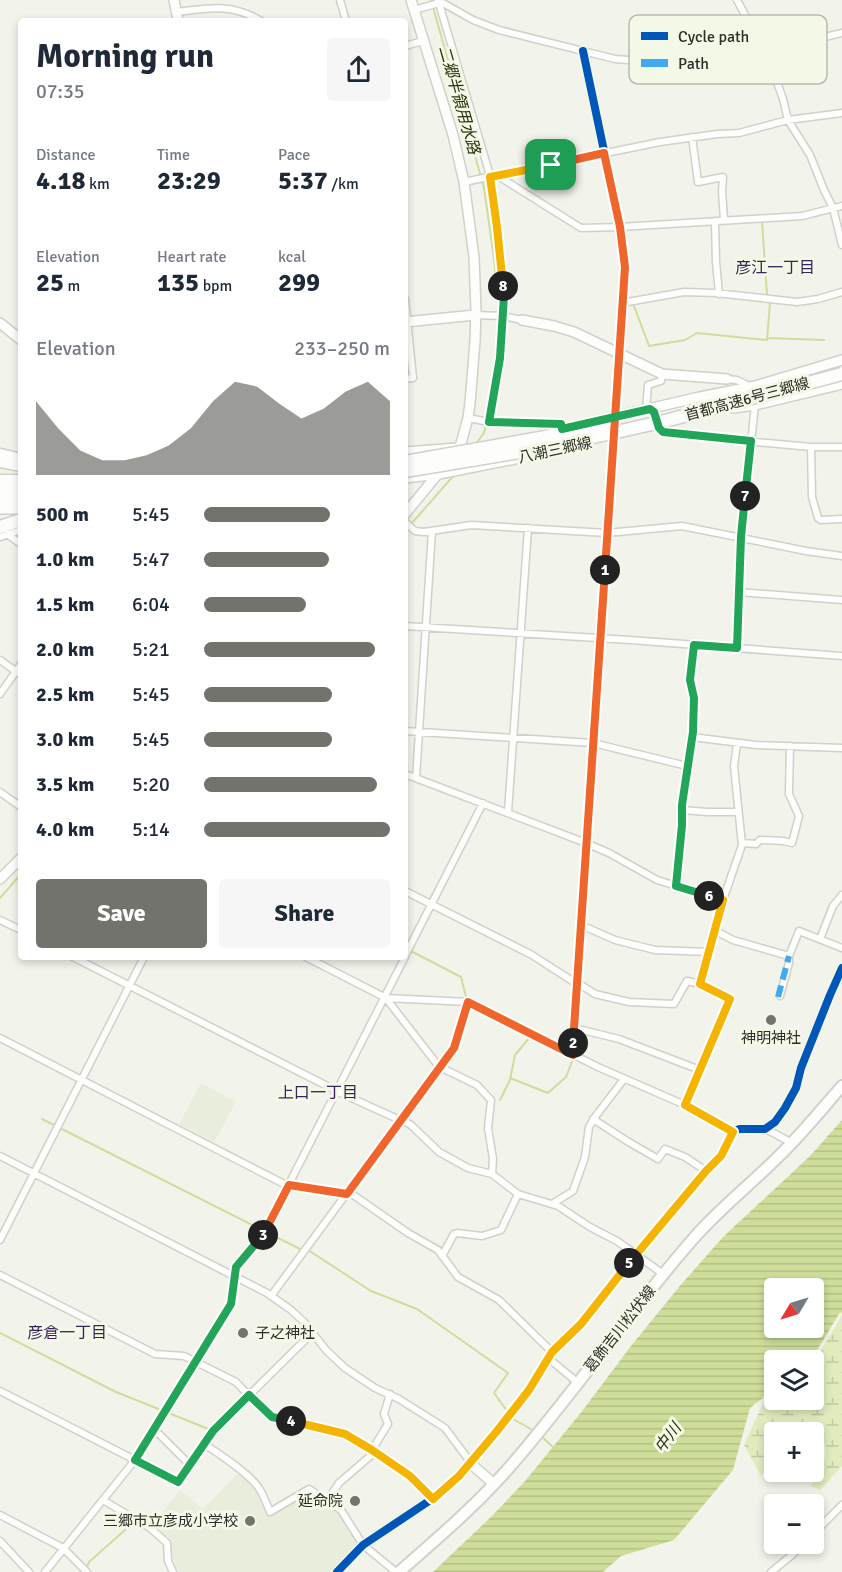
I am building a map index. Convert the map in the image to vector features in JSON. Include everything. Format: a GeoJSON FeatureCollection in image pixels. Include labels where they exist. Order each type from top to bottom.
{"type":"FeatureCollection","features":[{"type":"Feature","properties":{"kind":"highway","name":"首都高速6号三郷線"},"geometry":{"type":"LineString","coordinates":[[408,459],[624,423],[842,365]]}},
{"type":"Feature","properties":{"kind":"highway","name":"首都高速6号三郷線"},"geometry":{"type":"LineString","coordinates":[[408,471],[544,448],[618,432],[842,374]]}},
{"type":"Feature","properties":{"kind":"highway"},"geometry":{"type":"LineString","coordinates":[[0,461],[18,464]]}},
{"type":"Feature","properties":{"kind":"highway"},"geometry":{"type":"LineString","coordinates":[[0,481],[18,481]]}},
{"type":"Feature","properties":{"kind":"highway"},"geometry":{"type":"LineString","coordinates":[[0,490],[18,490]]}},
{"type":"Feature","properties":{"kind":"highway"},"geometry":{"type":"LineString","coordinates":[[0,499],[18,499]]}},
{"type":"Feature","properties":{"kind":"highway"},"geometry":{"type":"LineString","coordinates":[[2,533],[18,522]]}},
{"type":"Feature","properties":{"kind":"main road"},"geometry":{"type":"LineString","coordinates":[[174,0],[177,16]]}},
{"type":"Feature","properties":{"kind":"main road"},"geometry":{"type":"LineString","coordinates":[[408,510],[460,447],[472,419],[476,315],[468,181],[423,41],[418,9],[411,0]]}},
{"type":"Feature","properties":{"kind":"main road"},"geometry":{"type":"LineString","coordinates":[[408,322],[476,315]]}},
{"type":"Feature","properties":{"kind":"main road"},"geometry":{"type":"LineString","coordinates":[[522,320],[564,328],[662,374],[727,379]]}},
{"type":"Feature","properties":{"kind":"main road"},"geometry":{"type":"LineString","coordinates":[[0,323],[18,336]]}},
{"type":"Feature","properties":{"kind":"main road"},"geometry":{"type":"LineString","coordinates":[[735,389],[842,358]]}},
{"type":"Feature","properties":{"kind":"main road","name":"八潮三郷線"},"geometry":{"type":"LineString","coordinates":[[408,459],[615,418],[755,386],[842,358]]}},
{"type":"Feature","properties":{"kind":"main road"},"geometry":{"type":"LineString","coordinates":[[731,408],[755,405],[842,382]]}},
{"type":"Feature","properties":{"kind":"main road","name":"八潮三郷線"},"geometry":{"type":"LineString","coordinates":[[408,478],[439,474],[659,428],[731,408],[842,382]]}},
{"type":"Feature","properties":{"kind":"main road"},"geometry":{"type":"LineString","coordinates":[[0,509],[18,508]]}},
{"type":"Feature","properties":{"kind":"main road"},"geometry":{"type":"LineString","coordinates":[[0,879],[18,861]]}},
{"type":"Feature","properties":{"kind":"main road","name":"葛飾吉川松伏線"},"geometry":{"type":"LineString","coordinates":[[398,1572],[439,1537],[494,1484],[536,1436],[694,1238],[792,1143],[842,1086]]}},
{"type":"Feature","properties":{"kind":"main road"},"geometry":{"type":"LineString","coordinates":[[470,1463],[494,1484]]}},
{"type":"Feature","properties":{"kind":"street"},"geometry":{"type":"LineString","coordinates":[[340,0],[345,18]]}},
{"type":"Feature","properties":{"kind":"street"},"geometry":{"type":"LineString","coordinates":[[737,0],[745,15]]}},
{"type":"Feature","properties":{"kind":"street"},"geometry":{"type":"LineString","coordinates":[[418,9],[438,2],[499,30],[615,59],[629,60]]}},
{"type":"Feature","properties":{"kind":"street"},"geometry":{"type":"LineString","coordinates":[[438,2],[490,177],[502,275],[504,296],[500,358],[489,422]]}},
{"type":"Feature","properties":{"kind":"street"},"geometry":{"type":"LineString","coordinates":[[177,16],[212,7],[231,8],[249,13],[256,18]]}},
{"type":"Feature","properties":{"kind":"street"},"geometry":{"type":"LineString","coordinates":[[827,37],[842,33]]}},
{"type":"Feature","properties":{"kind":"street"},"geometry":{"type":"LineString","coordinates":[[408,45],[423,41]]}},
{"type":"Feature","properties":{"kind":"street"},"geometry":{"type":"LineString","coordinates":[[573,1055],[625,267],[620,227],[583,51]]}},
{"type":"Feature","properties":{"kind":"street"},"geometry":{"type":"LineString","coordinates":[[778,84],[788,120],[810,155],[833,208],[842,245]]}},
{"type":"Feature","properties":{"kind":"street"},"geometry":{"type":"LineString","coordinates":[[468,181],[660,141],[739,133],[788,120],[842,113]]}},
{"type":"Feature","properties":{"kind":"street"},"geometry":{"type":"LineString","coordinates":[[692,137],[699,182],[723,177],[723,220]]}},
{"type":"Feature","properties":{"kind":"street"},"geometry":{"type":"LineString","coordinates":[[498,176],[581,228],[802,216],[842,206]]}},
{"type":"Feature","properties":{"kind":"street"},"geometry":{"type":"LineString","coordinates":[[715,221],[718,294]]}},
{"type":"Feature","properties":{"kind":"street"},"geometry":{"type":"LineString","coordinates":[[622,303],[684,292],[797,302],[842,292]]}},
{"type":"Feature","properties":{"kind":"street"},"geometry":{"type":"LineString","coordinates":[[476,315],[503,316],[522,320]]}},
{"type":"Feature","properties":{"kind":"street"},"geometry":{"type":"LineString","coordinates":[[408,338],[413,378],[408,379]]}},
{"type":"Feature","properties":{"kind":"street"},"geometry":{"type":"LineString","coordinates":[[662,374],[661,381],[648,385],[648,409],[654,412],[659,428],[663,432],[811,447],[842,447]]}},
{"type":"Feature","properties":{"kind":"street"},"geometry":{"type":"LineString","coordinates":[[727,379],[737,380],[747,385]]}},
{"type":"Feature","properties":{"kind":"street"},"geometry":{"type":"LineString","coordinates":[[737,648],[741,537],[755,405]]}},
{"type":"Feature","properties":{"kind":"street"},"geometry":{"type":"LineString","coordinates":[[472,419],[489,422],[561,424],[561,429],[556,435],[558,445],[566,448]]}},
{"type":"Feature","properties":{"kind":"street"},"geometry":{"type":"LineString","coordinates":[[811,447],[812,497],[819,518],[821,520],[842,519]]}},
{"type":"Feature","properties":{"kind":"street"},"geometry":{"type":"LineString","coordinates":[[0,452],[18,456]]}},
{"type":"Feature","properties":{"kind":"street"},"geometry":{"type":"LineString","coordinates":[[408,525],[415,531],[432,531],[471,525],[607,533],[682,526],[842,556]]}},
{"type":"Feature","properties":{"kind":"street"},"geometry":{"type":"LineString","coordinates":[[508,812],[528,528]]}},
{"type":"Feature","properties":{"kind":"street"},"geometry":{"type":"LineString","coordinates":[[2,533],[18,530]]}},
{"type":"Feature","properties":{"kind":"street"},"geometry":{"type":"LineString","coordinates":[[416,778],[432,531]]}},
{"type":"Feature","properties":{"kind":"street"},"geometry":{"type":"LineString","coordinates":[[2,533],[18,542]]}},
{"type":"Feature","properties":{"kind":"street"},"geometry":{"type":"LineString","coordinates":[[739,592],[842,600]]}},
{"type":"Feature","properties":{"kind":"street"},"geometry":{"type":"LineString","coordinates":[[408,626],[842,656]]}},
{"type":"Feature","properties":{"kind":"street"},"geometry":{"type":"LineString","coordinates":[[676,886],[682,810],[692,737],[694,698],[690,680],[694,645]]}},
{"type":"Feature","properties":{"kind":"street"},"geometry":{"type":"LineString","coordinates":[[0,660],[18,674],[0,694]]}},
{"type":"Feature","properties":{"kind":"street"},"geometry":{"type":"LineString","coordinates":[[408,731],[593,743],[687,766]]}},
{"type":"Feature","properties":{"kind":"street"},"geometry":{"type":"LineString","coordinates":[[692,737],[737,744],[842,748]]}},
{"type":"Feature","properties":{"kind":"street"},"geometry":{"type":"LineString","coordinates":[[700,984],[714,930],[742,843],[734,766],[737,744]]}},
{"type":"Feature","properties":{"kind":"street"},"geometry":{"type":"LineString","coordinates":[[742,843],[756,844],[760,840],[792,843],[799,816],[789,794],[790,746]]}},
{"type":"Feature","properties":{"kind":"street"},"geometry":{"type":"LineString","coordinates":[[408,775],[586,843],[657,880],[723,900]]}},
{"type":"Feature","properties":{"kind":"street"},"geometry":{"type":"LineString","coordinates":[[0,792],[18,805]]}},
{"type":"Feature","properties":{"kind":"street"},"geometry":{"type":"LineString","coordinates":[[408,951],[483,803]]}},
{"type":"Feature","properties":{"kind":"street"},"geometry":{"type":"LineString","coordinates":[[682,810],[738,812]]}},
{"type":"Feature","properties":{"kind":"street"},"geometry":{"type":"LineString","coordinates":[[408,892],[532,956],[595,994],[629,1002],[674,1004],[687,981],[700,984],[730,999],[685,1105]]}},
{"type":"Feature","properties":{"kind":"street"},"geometry":{"type":"LineString","coordinates":[[820,939],[833,906],[842,895]]}},
{"type":"Feature","properties":{"kind":"street"},"geometry":{"type":"LineString","coordinates":[[0,920],[18,929]]}},
{"type":"Feature","properties":{"kind":"street"},"geometry":{"type":"LineString","coordinates":[[581,924],[615,940],[655,950],[709,952]]}},
{"type":"Feature","properties":{"kind":"street"},"geometry":{"type":"LineString","coordinates":[[714,930],[733,940],[789,956]]}},
{"type":"Feature","properties":{"kind":"street"},"geometry":{"type":"LineString","coordinates":[[780,996],[790,960],[789,956],[799,931],[842,948]]}},
{"type":"Feature","properties":{"kind":"street"},"geometry":{"type":"LineString","coordinates":[[79,960],[337,1091],[402,1120],[411,1125],[439,1152],[468,1168],[492,1173],[518,1194],[558,1206],[590,1227],[617,1240],[663,1274]]}},
{"type":"Feature","properties":{"kind":"street"},"geometry":{"type":"LineString","coordinates":[[0,1240],[143,960]]}},
{"type":"Feature","properties":{"kind":"street"},"geometry":{"type":"LineString","coordinates":[[312,960],[385,997],[468,1002],[573,1055],[685,1105],[733,1132]]}},
{"type":"Feature","properties":{"kind":"street"},"geometry":{"type":"LineString","coordinates":[[45,1572],[135,1460],[231,1304],[236,1267],[264,1233],[404,960]]}},
{"type":"Feature","properties":{"kind":"street"},"geometry":{"type":"LineString","coordinates":[[763,1130],[775,1122],[795,1092],[801,1068],[842,968]]}},
{"type":"Feature","properties":{"kind":"street"},"geometry":{"type":"LineString","coordinates":[[385,997],[440,1068],[477,1085],[491,1100],[488,1128],[493,1159],[492,1173]]}},
{"type":"Feature","properties":{"kind":"street"},"geometry":{"type":"LineString","coordinates":[[272,1296],[454,1048],[468,1002]]}},
{"type":"Feature","properties":{"kind":"street"},"geometry":{"type":"LineString","coordinates":[[574,1028],[619,1039],[700,1070]]}},
{"type":"Feature","properties":{"kind":"street"},"geometry":{"type":"LineString","coordinates":[[0,1038],[289,1185],[348,1193],[438,1250],[458,1277],[498,1300],[577,1382]]}},
{"type":"Feature","properties":{"kind":"street"},"geometry":{"type":"LineString","coordinates":[[552,1204],[573,1191],[586,1151],[589,1127],[624,1079]]}},
{"type":"Feature","properties":{"kind":"street"},"geometry":{"type":"LineString","coordinates":[[593,1119],[658,1159],[665,1149],[685,1157],[706,1171]]}},
{"type":"Feature","properties":{"kind":"street"},"geometry":{"type":"LineString","coordinates":[[337,1572],[363,1545],[448,1487],[470,1463],[516,1407],[550,1355],[592,1311],[636,1253],[721,1156],[733,1132],[739,1129],[768,1130],[792,1143]]}},
{"type":"Feature","properties":{"kind":"street"},"geometry":{"type":"LineString","coordinates":[[0,1156],[272,1296],[304,1322],[338,1363],[375,1388],[390,1394],[445,1428],[470,1463]]}},
{"type":"Feature","properties":{"kind":"street"},"geometry":{"type":"LineString","coordinates":[[442,1256],[454,1234],[482,1236],[501,1230],[518,1194]]}},
{"type":"Feature","properties":{"kind":"street"},"geometry":{"type":"LineString","coordinates":[[0,1275],[155,1354],[184,1356],[236,1382],[256,1403],[275,1418],[345,1434],[410,1476],[433,1499]]}},
{"type":"Feature","properties":{"kind":"street"},"geometry":{"type":"LineString","coordinates":[[0,1391],[178,1482],[213,1431],[312,1332]]}},
{"type":"Feature","properties":{"kind":"street"},"geometry":{"type":"LineString","coordinates":[[327,1501],[339,1483],[373,1451],[388,1424],[384,1414],[390,1394]]}},
{"type":"Feature","properties":{"kind":"street"},"geometry":{"type":"LineString","coordinates":[[154,1429],[190,1465]]}},
{"type":"Feature","properties":{"kind":"street"},"geometry":{"type":"LineString","coordinates":[[204,1444],[249,1477],[260,1490],[270,1512],[309,1489],[343,1513],[363,1545],[398,1572]]}},
{"type":"Feature","properties":{"kind":"street"},"geometry":{"type":"LineString","coordinates":[[103,1500],[150,1528],[167,1542],[168,1561],[173,1572]]}},
{"type":"Feature","properties":{"kind":"street"},"geometry":{"type":"LineString","coordinates":[[824,1523],[842,1504]]}},
{"type":"Feature","properties":{"kind":"street"},"geometry":{"type":"LineString","coordinates":[[0,1515],[63,1548],[87,1572]]}},
{"type":"Feature","properties":{"kind":"street"},"geometry":{"type":"LineString","coordinates":[[0,1540],[29,1572]]}},
{"type":"Feature","properties":{"kind":"street"},"geometry":{"type":"LineString","coordinates":[[771,1572],[794,1554]]}},
{"type":"Feature","properties":{"kind":"shaded area"},"geometry":{"type":"Polygon","coordinates":[[[201,1083],[236,1102],[214,1142],[179,1124],[201,1083]]]}},
{"type":"Feature","properties":{"kind":"shaded area","name":"三郷市立彦成小学校"},"geometry":{"type":"Polygon","coordinates":[[[237,1474],[247,1480],[257,1494],[267,1516],[296,1499],[312,1497],[339,1514],[357,1543],[330,1572],[178,1572],[171,1554],[171,1540],[153,1525],[180,1490],[203,1509],[237,1474]]]}},
{"type":"Feature","properties":{"kind":"green space"},"geometry":{"type":"Polygon","coordinates":[[[842,1315],[842,1466],[820,1490],[811,1486],[813,1482],[824,1482],[826,1451],[824,1422],[764,1422],[764,1471],[761,1476],[744,1445],[763,1403],[764,1410],[824,1410],[824,1350],[820,1350],[842,1315]]]}},
{"type":"Feature","properties":{"kind":"water","name":"中川"},"geometry":{"type":"Polygon","coordinates":[[[842,1120],[842,1312],[817,1350],[764,1350],[764,1397],[750,1408],[733,1470],[674,1540],[621,1556],[603,1572],[433,1572],[526,1480],[631,1346],[723,1237],[810,1156],[842,1120]]]}},
{"type":"Feature","properties":{"kind":"waterway","name":"二郷半領用水路"},"geometry":{"type":"LineString","coordinates":[[431,0],[484,188],[499,302],[497,358],[492,386]]}},
{"type":"Feature","properties":{"kind":"waterway"},"geometry":{"type":"LineString","coordinates":[[625,297],[625,299],[631,298],[649,346],[685,340],[697,333],[767,340],[770,303],[767,295],[762,221]]}},
{"type":"Feature","properties":{"kind":"waterway"},"geometry":{"type":"LineString","coordinates":[[767,338],[824,340]]}},
{"type":"Feature","properties":{"kind":"waterway","name":"二郷半領用水路"},"geometry":{"type":"LineString","coordinates":[[475,445],[484,433],[486,424]]}},
{"type":"Feature","properties":{"kind":"waterway","name":"二郷半領用水路"},"geometry":{"type":"LineString","coordinates":[[408,528],[455,474]]}},
{"type":"Feature","properties":{"kind":"waterway","name":"二郷半領用水路"},"geometry":{"type":"LineString","coordinates":[[0,898],[18,877]]}},
{"type":"Feature","properties":{"kind":"waterway"},"geometry":{"type":"LineString","coordinates":[[408,950],[461,977],[465,1002]]}},
{"type":"Feature","properties":{"kind":"waterway"},"geometry":{"type":"LineString","coordinates":[[500,1100],[510,1080],[515,1055],[530,1037]]}},
{"type":"Feature","properties":{"kind":"waterway"},"geometry":{"type":"LineString","coordinates":[[510,1078],[548,1093],[566,1077],[573,1059]]}},
{"type":"Feature","properties":{"kind":"waterway"},"geometry":{"type":"LineString","coordinates":[[42,1119],[302,1250]]}},
{"type":"Feature","properties":{"kind":"waterway"},"geometry":{"type":"LineString","coordinates":[[308,1250],[371,1291],[417,1309],[508,1373],[494,1393],[513,1419],[536,1432]]}},
{"type":"Feature","properties":{"kind":"waterway"},"geometry":{"type":"LineString","coordinates":[[0,1333],[116,1392],[211,1430]]}},
{"type":"Feature","properties":{"kind":"waterway"},"geometry":{"type":"LineString","coordinates":[[540,1435],[553,1447]]}},
{"type":"Feature","properties":{"kind":"waterway"},"geometry":{"type":"LineString","coordinates":[[82,1572],[89,1562],[134,1522]]}},
{"type":"Feature","properties":{"kind":"marked path"},"geometry":{"type":"LineString","coordinates":[[778,997],[789,956]]}},
{"type":"Feature","properties":{"kind":"cycle path"},"geometry":{"type":"LineString","coordinates":[[573,1055],[625,267],[620,227],[583,51]]}},
{"type":"Feature","properties":{"kind":"cycle path"},"geometry":{"type":"LineString","coordinates":[[337,1572],[363,1545],[441,1493],[470,1463],[516,1407],[552,1352],[581,1324],[651,1235],[721,1156],[733,1132],[739,1129],[765,1129],[775,1122],[796,1088],[801,1068],[842,968]]}},
{"type":"Feature","properties":{"kind":"place","name":"神明神社"},"geometry":{"type":"Point","coordinates":[771,1020]}},
{"type":"Feature","properties":{"kind":"place","name":"子之神社"},"geometry":{"type":"Point","coordinates":[243,1333]}},
{"type":"Feature","properties":{"kind":"place","name":"延命院"},"geometry":{"type":"Point","coordinates":[355,1501]}},
{"type":"Feature","properties":{"kind":"place","name":"三郷市立彦成小学校"},"geometry":{"type":"Point","coordinates":[250,1521]}},
{"type":"Feature","properties":{"kind":"district","name":"彦江一丁目"},"geometry":{"type":"Point","coordinates":[775,268]}},
{"type":"Feature","properties":{"kind":"district","name":"上口一丁目"},"geometry":{"type":"Point","coordinates":[318,1093]}},
{"type":"Feature","properties":{"kind":"district","name":"彦倉一丁目"},"geometry":{"type":"Point","coordinates":[67,1333]}},
{"type":"Feature","properties":{"kind":"route"},"geometry":{"type":"LineString","coordinates":[[551,165],[490,177],[504,296],[500,358],[489,422],[561,424],[562,429],[615,418],[650,409],[654,412],[659,428],[669,434],[751,441],[741,537],[737,648],[694,645],[690,680],[694,698],[693,732],[685,776],[676,886],[723,900],[700,984],[730,999],[685,1105],[733,1132],[721,1156],[651,1235],[581,1324],[552,1352],[529,1390],[497,1431],[459,1476],[433,1499],[410,1476],[345,1434],[272,1417],[249,1395],[213,1431],[178,1482],[135,1460],[231,1304],[236,1267],[264,1233],[289,1185],[347,1194],[454,1048],[468,1002],[573,1055],[586,843],[590,805],[596,692],[615,420],[615,418],[619,353],[625,267],[620,227],[604,153],[551,165]]}}]}
